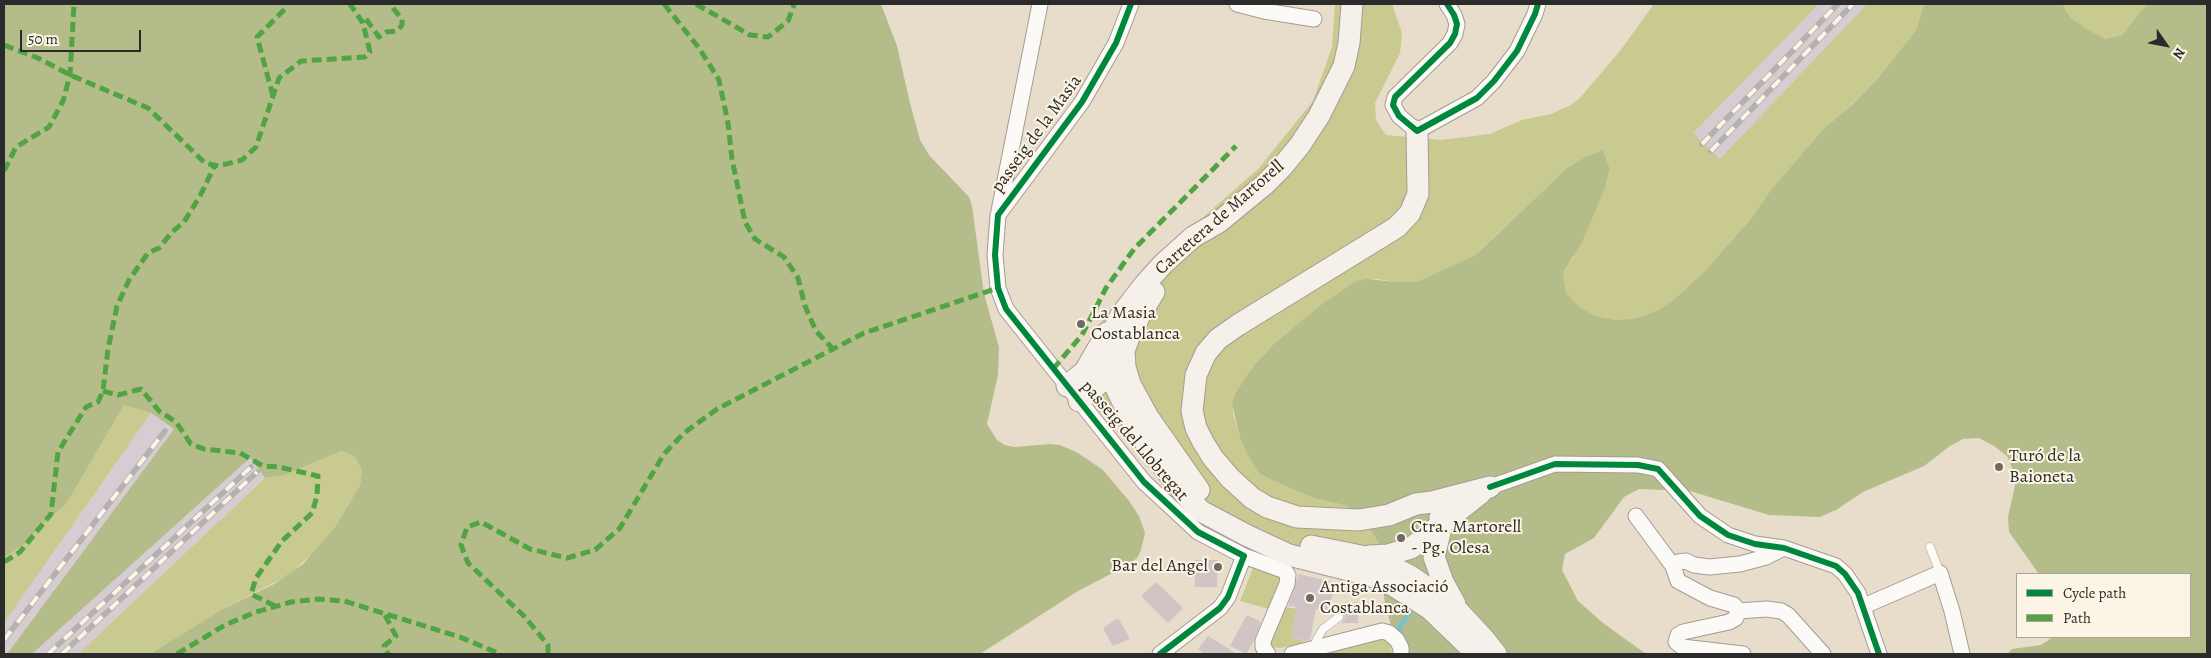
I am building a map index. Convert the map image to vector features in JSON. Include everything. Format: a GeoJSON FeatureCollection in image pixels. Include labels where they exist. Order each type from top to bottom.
{"type":"FeatureCollection","features":[{"type":"Feature","properties":{"kind":"main road","name":"Carretera de Martorell"},"geometry":{"type":"LineString","coordinates":[[1352,4],[1350,43],[1344,66],[1319,116],[1282,167],[1219,222],[1193,237],[1163,264],[1145,284],[1121,316],[1109,343],[1109,373],[1129,415],[1170,476],[1201,511],[1289,555],[1365,565],[1394,586],[1430,608],[1477,654]]}},
{"type":"Feature","properties":{"kind":"main road"},"geometry":{"type":"LineString","coordinates":[[1417,131],[1418,194],[1410,212],[1397,226],[1238,325],[1218,340],[1206,353],[1198,370],[1192,396],[1192,410],[1196,428],[1203,442],[1213,458],[1230,478],[1252,498],[1279,512],[1312,518],[1359,520],[1389,515],[1416,504],[1432,502],[1490,487]]}},
{"type":"Feature","properties":{"kind":"main road"},"geometry":{"type":"LineString","coordinates":[[1073,393],[1109,373],[1144,308],[1162,282],[1219,222]]}},
{"type":"Feature","properties":{"kind":"main road"},"geometry":{"type":"LineString","coordinates":[[1073,393],[1104,338],[1121,316]]}},
{"type":"Feature","properties":{"kind":"main road"},"geometry":{"type":"LineString","coordinates":[[1129,337],[1124,351],[1125,367],[1130,384],[1148,417]]}},
{"type":"Feature","properties":{"kind":"main road"},"geometry":{"type":"LineString","coordinates":[[1085,371],[1094,369],[1109,373],[1120,381],[1226,525]]}},
{"type":"Feature","properties":{"kind":"main road"},"geometry":{"type":"LineString","coordinates":[[1365,565],[1411,548],[1490,487]]}},
{"type":"Feature","properties":{"kind":"main road"},"geometry":{"type":"LineString","coordinates":[[1410,576],[1419,571],[1434,556],[1442,524],[1432,502]]}},
{"type":"Feature","properties":{"kind":"main road"},"geometry":{"type":"LineString","coordinates":[[1411,548],[1410,576],[1413,585],[1430,608]]}},
{"type":"Feature","properties":{"kind":"main road"},"geometry":{"type":"LineString","coordinates":[[1434,556],[1443,582],[1459,612]]}},
{"type":"Feature","properties":{"kind":"main road"},"geometry":{"type":"LineString","coordinates":[[1365,565],[1384,563],[1410,576],[1459,612],[1496,654]]}},
{"type":"Feature","properties":{"kind":"street"},"geometry":{"type":"LineString","coordinates":[[998,215],[1040,4]]}},
{"type":"Feature","properties":{"kind":"street","name":"passeig de la Masia"},"geometry":{"type":"LineString","coordinates":[[1073,393],[1006,309],[998,288],[995,255],[998,215],[1082,102],[1116,44],[1131,4]]}},
{"type":"Feature","properties":{"kind":"street"},"geometry":{"type":"LineString","coordinates":[[1237,4],[1264,11],[1314,19]]}},
{"type":"Feature","properties":{"kind":"street"},"geometry":{"type":"LineString","coordinates":[[1447,4],[1457,24],[1455,34],[1450,43],[1395,97],[1392,105],[1399,116],[1417,131],[1477,98],[1494,81],[1517,51],[1538,4]]}},
{"type":"Feature","properties":{"kind":"street","name":"passeig del Llobregat"},"geometry":{"type":"LineString","coordinates":[[1073,393],[1144,482],[1171,509],[1200,533],[1244,556],[1285,571],[1288,575],[1287,584],[1263,641],[1263,647],[1268,654]]}},
{"type":"Feature","properties":{"kind":"street"},"geometry":{"type":"LineString","coordinates":[[1490,487],[1555,464],[1638,465],[1658,469],[1700,516],[1728,535],[1755,544],[1784,548],[1836,566],[1853,584],[1864,606],[1879,654]]}},
{"type":"Feature","properties":{"kind":"street"},"geometry":{"type":"LineString","coordinates":[[1636,516],[1672,566],[1678,581],[1710,598],[1734,606],[1738,611]]}},
{"type":"Feature","properties":{"kind":"street"},"geometry":{"type":"LineString","coordinates":[[1672,566],[1678,562],[1686,561],[1694,565],[1709,567],[1740,564],[1766,557],[1784,548]]}},
{"type":"Feature","properties":{"kind":"street"},"geometry":{"type":"LineString","coordinates":[[1160,654],[1220,608],[1228,597],[1244,556]]}},
{"type":"Feature","properties":{"kind":"street"},"geometry":{"type":"LineString","coordinates":[[1864,606],[1940,573],[1952,611],[1962,654]]}},
{"type":"Feature","properties":{"kind":"street"},"geometry":{"type":"LineString","coordinates":[[1738,611],[1767,609],[1781,611],[1788,615],[1823,654]]}},
{"type":"Feature","properties":{"kind":"street"},"geometry":{"type":"LineString","coordinates":[[1738,611],[1736,618],[1729,622],[1683,632],[1678,635],[1676,642],[1682,647],[1743,654]]}},
{"type":"Feature","properties":{"kind":"street"},"geometry":{"type":"LineString","coordinates":[[1292,654],[1382,630],[1397,640],[1401,648],[1401,654]]}},
{"type":"Feature","properties":{"kind":"lane"},"geometry":{"type":"LineString","coordinates":[[1930,547],[1940,573]]}},
{"type":"Feature","properties":{"kind":"lane"},"geometry":{"type":"LineString","coordinates":[[1315,648],[1316,641],[1323,629],[1339,617]]}},
{"type":"Feature","properties":{"kind":"shaded area"},"geometry":{"type":"Polygon","coordinates":[[[1819,4],[1867,4],[1720,160],[1692,133],[1819,4]]]}},
{"type":"Feature","properties":{"kind":"shaded area"},"geometry":{"type":"Polygon","coordinates":[[[151,413],[174,429],[7,654],[4,654],[4,623],[151,413]]]}},
{"type":"Feature","properties":{"kind":"shaded area"},"geometry":{"type":"Polygon","coordinates":[[[250,457],[265,478],[78,654],[32,654],[250,457]]]}},
{"type":"Feature","properties":{"kind":"green space"},"geometry":{"type":"Polygon","coordinates":[[[4,4],[881,4],[897,46],[920,140],[929,155],[969,197],[972,206],[984,294],[999,347],[998,375],[987,424],[997,440],[1005,445],[1014,447],[1060,445],[1078,453],[1103,470],[1139,516],[1145,533],[1141,550],[1137,558],[1128,565],[1078,591],[980,654],[150,654],[219,611],[274,584],[303,564],[335,527],[360,485],[362,470],[354,456],[341,451],[285,475],[265,478],[250,458],[32,654],[7,654],[174,429],[151,413],[124,405],[67,503],[37,529],[29,541],[4,558],[4,4]]]}},
{"type":"Feature","properties":{"kind":"green space"},"geometry":{"type":"Polygon","coordinates":[[[1335,4],[1392,4],[1402,33],[1400,53],[1375,103],[1376,120],[1386,135],[1441,140],[1490,134],[1522,120],[1551,114],[1571,105],[1579,99],[1620,51],[1654,4],[1819,4],[1693,133],[1720,159],[1867,4],[1924,4],[1916,30],[1879,77],[1798,159],[1773,187],[1749,221],[1703,273],[1671,302],[1654,312],[1636,318],[1616,320],[1594,316],[1578,306],[1566,292],[1563,273],[1573,258],[1605,188],[1610,169],[1603,150],[1585,157],[1567,168],[1477,254],[1419,281],[1396,282],[1378,279],[1356,281],[1323,303],[1267,351],[1254,365],[1236,392],[1233,413],[1240,438],[1259,473],[1313,498],[1344,505],[1361,514],[1382,549],[1337,569],[1235,546],[1226,541],[1169,489],[1090,390],[1091,350],[1101,322],[1182,236],[1259,168],[1313,101],[1332,47],[1335,4]]]}},
{"type":"Feature","properties":{"kind":"green space"},"geometry":{"type":"Polygon","coordinates":[[[1924,4],[2062,4],[2071,18],[2105,39],[2122,35],[2147,4],[2207,4],[2207,654],[2007,654],[2012,649],[2041,645],[2052,638],[2191,638],[2191,573],[2038,573],[2009,532],[2008,517],[2015,486],[2013,470],[2007,456],[1979,438],[1963,439],[1950,446],[1924,466],[1863,492],[1836,510],[1820,517],[1769,515],[1690,491],[1639,489],[1624,497],[1594,538],[1565,554],[1562,570],[1578,601],[1603,623],[1646,654],[1399,654],[1385,604],[1382,549],[1361,514],[1344,505],[1313,498],[1267,478],[1259,473],[1248,455],[1240,438],[1232,403],[1236,392],[1254,365],[1275,343],[1323,303],[1356,281],[1367,279],[1396,282],[1419,281],[1477,254],[1567,168],[1585,157],[1603,150],[1610,169],[1605,188],[1582,242],[1563,273],[1566,292],[1578,306],[1595,316],[1616,320],[1636,318],[1654,312],[1671,302],[1703,273],[1749,221],[1773,187],[1824,129],[1851,106],[1879,77],[1916,30],[1924,4]]]}},
{"type":"Feature","properties":{"kind":"green space"},"geometry":{"type":"Polygon","coordinates":[[[2062,4],[2147,4],[2122,35],[2105,39],[2087,30],[2071,18],[2062,4]]]}},
{"type":"Feature","properties":{"kind":"green space"},"geometry":{"type":"Polygon","coordinates":[[[124,405],[151,413],[4,623],[4,558],[29,541],[37,529],[67,503],[124,405]]]}},
{"type":"Feature","properties":{"kind":"green space"},"geometry":{"type":"Polygon","coordinates":[[[341,451],[354,456],[362,470],[360,485],[335,527],[314,552],[289,575],[219,611],[150,654],[78,654],[265,478],[285,475],[341,451]]]}},
{"type":"Feature","properties":{"kind":"green space"},"geometry":{"type":"Polygon","coordinates":[[[1253,568],[1282,578],[1269,609],[1240,601],[1253,568]]]}},
{"type":"Feature","properties":{"kind":"green space"},"geometry":{"type":"Polygon","coordinates":[[[1284,607],[1298,609],[1292,637],[1309,643],[1279,648],[1271,647],[1270,639],[1284,607]]]}},
{"type":"Feature","properties":{"kind":"green space"},"geometry":{"type":"Polygon","coordinates":[[[1377,636],[1388,640],[1393,654],[1317,654],[1377,636]]]}},
{"type":"Feature","properties":{"kind":"building"},"geometry":{"type":"Polygon","coordinates":[[[1194,560],[1218,560],[1217,587],[1195,587],[1194,560]]]}},
{"type":"Feature","properties":{"kind":"building","name":"Antiga Associació Costablanca"},"geometry":{"type":"Polygon","coordinates":[[[1299,574],[1336,583],[1328,610],[1316,609],[1310,640],[1306,641],[1292,637],[1296,607],[1288,606],[1299,574]]]}},
{"type":"Feature","properties":{"kind":"building"},"geometry":{"type":"Polygon","coordinates":[[[1156,582],[1183,608],[1168,623],[1141,596],[1156,582]]]}},
{"type":"Feature","properties":{"kind":"building"},"geometry":{"type":"Polygon","coordinates":[[[1358,602],[1358,623],[1342,623],[1345,617],[1342,612],[1342,603],[1358,602]]]}},
{"type":"Feature","properties":{"kind":"building"},"geometry":{"type":"Polygon","coordinates":[[[1247,615],[1261,622],[1254,641],[1246,654],[1230,646],[1247,615]]]}},
{"type":"Feature","properties":{"kind":"building"},"geometry":{"type":"Polygon","coordinates":[[[1118,618],[1130,639],[1113,646],[1103,628],[1118,618]]]}},
{"type":"Feature","properties":{"kind":"building"},"geometry":{"type":"Polygon","coordinates":[[[1208,636],[1237,654],[1204,654],[1198,649],[1208,636]]]}},
{"type":"Feature","properties":{"kind":"waterway"},"geometry":{"type":"LineString","coordinates":[[1403,638],[1398,629],[1409,614]]}},
{"type":"Feature","properties":{"kind":"railway"},"geometry":{"type":"LineString","coordinates":[[1702,144],[1838,4]]}},
{"type":"Feature","properties":{"kind":"railway"},"geometry":{"type":"LineString","coordinates":[[1711,151],[1853,4]]}},
{"type":"Feature","properties":{"kind":"railway"},"geometry":{"type":"LineString","coordinates":[[4,640],[165,431]]}},
{"type":"Feature","properties":{"kind":"railway"},"geometry":{"type":"LineString","coordinates":[[48,654],[251,467]]}},
{"type":"Feature","properties":{"kind":"railway"},"geometry":{"type":"LineString","coordinates":[[62,654],[257,472]]}},
{"type":"Feature","properties":{"kind":"marked path"},"geometry":{"type":"LineString","coordinates":[[4,171],[16,147],[49,127],[63,101],[70,75],[74,4]]}},
{"type":"Feature","properties":{"kind":"marked path"},"geometry":{"type":"LineString","coordinates":[[273,96],[257,37],[285,9],[286,4]]}},
{"type":"Feature","properties":{"kind":"marked path"},"geometry":{"type":"LineString","coordinates":[[4,45],[38,58],[70,75],[148,108],[205,163],[219,166],[242,160],[256,147],[279,78],[301,61],[365,57],[370,52],[363,23],[350,4]]}},
{"type":"Feature","properties":{"kind":"marked path"},"geometry":{"type":"LineString","coordinates":[[366,19],[379,37],[386,32],[397,31],[402,25],[402,19],[392,7],[392,4]]}},
{"type":"Feature","properties":{"kind":"marked path"},"geometry":{"type":"LineString","coordinates":[[664,4],[699,48],[719,80],[745,222],[755,239],[784,257],[798,278],[805,306],[816,331],[833,349]]}},
{"type":"Feature","properties":{"kind":"marked path"},"geometry":{"type":"LineString","coordinates":[[696,4],[750,35],[768,37],[788,21],[794,5],[792,4]]}},
{"type":"Feature","properties":{"kind":"marked path"},"geometry":{"type":"LineString","coordinates":[[1053,369],[1082,335],[1106,288],[1134,249],[1236,146]]}},
{"type":"Feature","properties":{"kind":"marked path"},"geometry":{"type":"LineString","coordinates":[[4,562],[20,552],[51,514],[58,452],[86,407],[98,402],[103,391],[108,349],[117,306],[129,280],[148,253],[159,248],[172,232],[184,222],[200,196],[215,165]]}},
{"type":"Feature","properties":{"kind":"marked path"},"geometry":{"type":"LineString","coordinates":[[548,654],[548,645],[524,616],[468,563],[461,545],[467,527],[481,522],[530,549],[567,558],[595,550],[620,528],[664,454],[684,433],[717,409],[864,333],[998,288]]}},
{"type":"Feature","properties":{"kind":"marked path"},"geometry":{"type":"LineString","coordinates":[[103,391],[118,395],[141,389],[159,411],[176,422],[191,444],[204,449],[240,453],[263,466],[279,467],[318,476],[317,496],[312,513],[282,541],[256,578],[251,594],[275,606]]}},
{"type":"Feature","properties":{"kind":"marked path"},"geometry":{"type":"LineString","coordinates":[[177,654],[225,625],[256,612],[291,602],[318,599],[344,601],[460,637],[500,654]]}},
{"type":"Feature","properties":{"kind":"marked path"},"geometry":{"type":"LineString","coordinates":[[385,615],[396,636],[384,646],[388,654]]}},
{"type":"Feature","properties":{"kind":"cycle path"},"geometry":{"type":"LineString","coordinates":[[1131,4],[1116,43],[1082,102],[998,215],[995,255],[998,288],[1006,309],[1144,482],[1198,532],[1244,556],[1228,597],[1220,608],[1160,654]]}},
{"type":"Feature","properties":{"kind":"cycle path"},"geometry":{"type":"LineString","coordinates":[[1447,4],[1457,24],[1455,34],[1450,43],[1395,97],[1393,105],[1399,116],[1417,131],[1477,98],[1494,81],[1517,51],[1538,4]]}},
{"type":"Feature","properties":{"kind":"cycle path"},"geometry":{"type":"LineString","coordinates":[[1490,487],[1555,464],[1638,465],[1658,469],[1700,516],[1728,535],[1755,544],[1784,548],[1836,566],[1845,574],[1858,593],[1879,654]]}},
{"type":"Feature","properties":{"kind":"place","name":"La Masia Costablanca"},"geometry":{"type":"Point","coordinates":[1081,324]}},
{"type":"Feature","properties":{"kind":"place","name":"Turó de la Baioneta"},"geometry":{"type":"Point","coordinates":[1999,467]}},
{"type":"Feature","properties":{"kind":"place","name":"Ctra. Martorell - Pg. Olesa"},"geometry":{"type":"Point","coordinates":[1401,538]}},
{"type":"Feature","properties":{"kind":"place","name":"Bar del Angel"},"geometry":{"type":"Point","coordinates":[1218,567]}},
{"type":"Feature","properties":{"kind":"place","name":"Antiga Associació Costablanca"},"geometry":{"type":"Point","coordinates":[1310,598]}}]}
